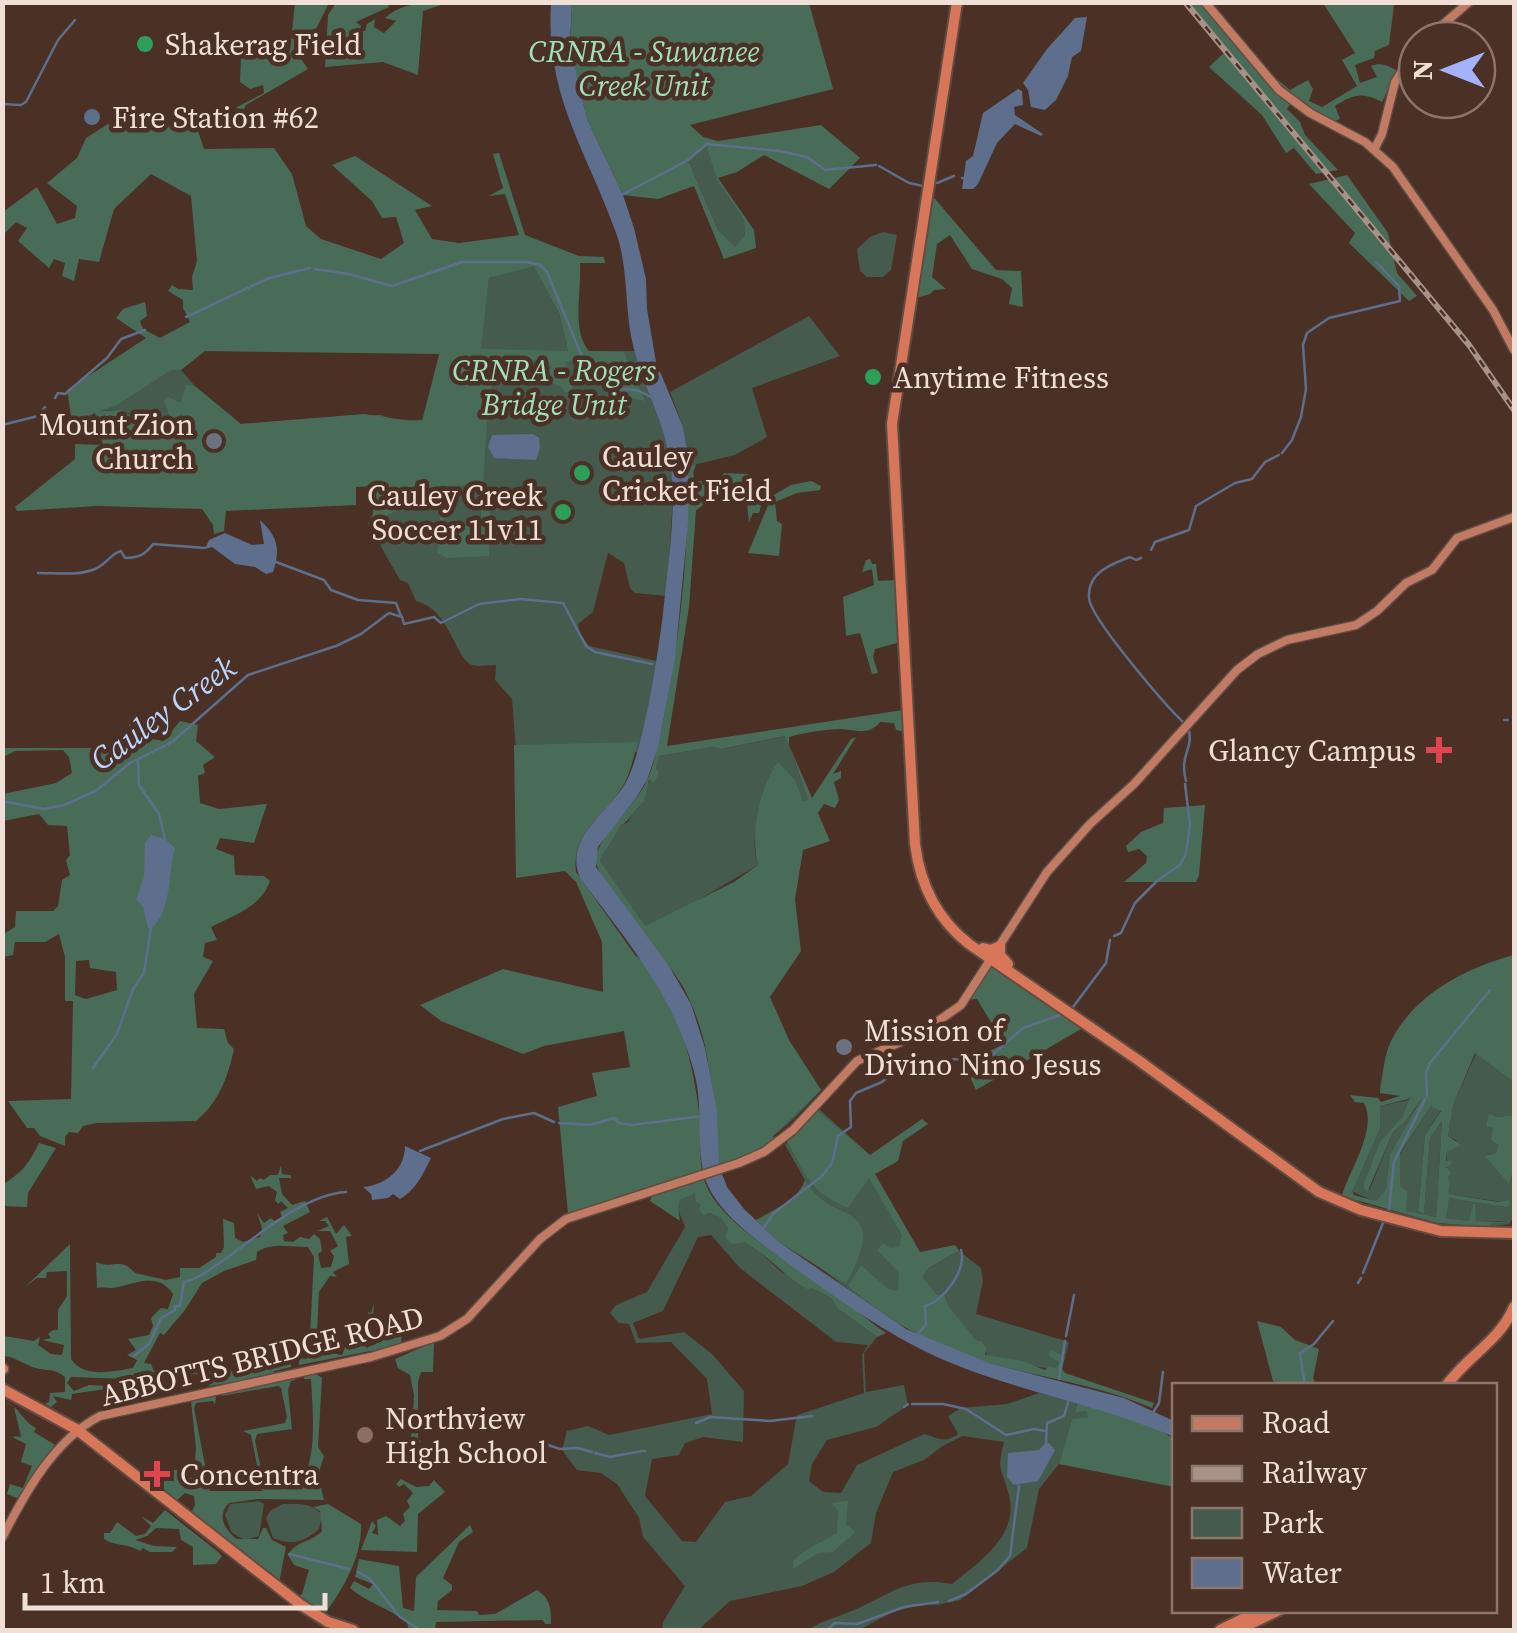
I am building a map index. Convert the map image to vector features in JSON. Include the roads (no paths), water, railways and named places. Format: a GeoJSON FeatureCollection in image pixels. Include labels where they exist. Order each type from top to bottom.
{"type":"FeatureCollection","features":[{"type":"Feature","properties":{"kind":"highway"},"geometry":{"type":"LineString","coordinates":[[960,2],[893,412],[915,844],[920,873],[947,924],[981,949],[996,953],[1006,966],[1320,1192],[1361,1210],[1448,1232],[1514,1230]]}},
{"type":"Feature","properties":{"kind":"highway"},"geometry":{"type":"LineString","coordinates":[[981,949],[986,960],[984,970]]}},
{"type":"Feature","properties":{"kind":"highway"},"geometry":{"type":"LineString","coordinates":[[984,970],[1006,966]]}},
{"type":"Feature","properties":{"kind":"highway"},"geometry":{"type":"LineString","coordinates":[[1450,1383],[1498,1335],[1514,1307]]}},
{"type":"Feature","properties":{"kind":"highway"},"geometry":{"type":"LineString","coordinates":[[1451,1383],[1498,1342],[1514,1317]]}},
{"type":"Feature","properties":{"kind":"highway"},"geometry":{"type":"LineString","coordinates":[[2,1381],[74,1431],[301,1605],[328,1622],[354,1630]]}},
{"type":"Feature","properties":{"kind":"highway"},"geometry":{"type":"LineString","coordinates":[[3,1394],[74,1431],[295,1606],[338,1630]]}},
{"type":"Feature","properties":{"kind":"highway"},"geometry":{"type":"LineString","coordinates":[[3,1394],[30,1402]]}},
{"type":"Feature","properties":{"kind":"highway"},"geometry":{"type":"LineString","coordinates":[[1220,1630],[1256,1613]]}},
{"type":"Feature","properties":{"kind":"highway"},"geometry":{"type":"LineString","coordinates":[[1238,1630],[1273,1613]]}},
{"type":"Feature","properties":{"kind":"main road"},"geometry":{"type":"LineString","coordinates":[[1204,2],[1279,90],[1365,142],[1386,160],[1416,195],[1514,350]]}},
{"type":"Feature","properties":{"kind":"main road"},"geometry":{"type":"LineString","coordinates":[[1448,20],[1469,2]]}},
{"type":"Feature","properties":{"kind":"main road"},"geometry":{"type":"LineString","coordinates":[[1374,150],[1397,80]]}},
{"type":"Feature","properties":{"kind":"main road"},"geometry":{"type":"LineString","coordinates":[[1365,142],[1380,138]]}},
{"type":"Feature","properties":{"kind":"main road"},"geometry":{"type":"LineString","coordinates":[[1380,138],[1386,160]]}},
{"type":"Feature","properties":{"kind":"main road","name":"ABBOTTS BRIDGE ROAD"},"geometry":{"type":"LineString","coordinates":[[2,1538],[74,1431],[101,1415],[418,1344],[455,1329],[540,1239],[566,1219],[753,1158],[779,1142],[857,1061],[940,1022],[961,1004],[1046,872],[1237,670],[1287,640],[1356,625],[1406,584],[1432,570],[1456,538],[1514,517]]}},
{"type":"Feature","properties":{"kind":"main road"},"geometry":{"type":"LineString","coordinates":[[466,1315],[484,1300]]}},
{"type":"Feature","properties":{"kind":"main road","name":"ABBOTTS BRIDGE ROAD"},"geometry":{"type":"LineString","coordinates":[[10,1513],[26,1497]]}},
{"type":"Feature","properties":{"kind":"water"},"geometry":{"type":"Polygon","coordinates":[[[551,3],[572,3],[570,41],[587,119],[634,228],[646,279],[656,362],[683,427],[689,462],[688,524],[675,659],[658,748],[647,780],[598,847],[596,867],[669,966],[691,1004],[705,1048],[717,1111],[719,1166],[727,1187],[779,1242],[906,1329],[989,1363],[1124,1398],[1172,1420],[1172,1436],[951,1363],[887,1331],[755,1239],[723,1209],[708,1186],[702,1162],[696,1080],[677,1023],[633,949],[580,878],[576,863],[583,838],[626,782],[639,746],[662,622],[672,485],[664,433],[633,345],[620,246],[561,94],[551,36],[551,3]]]}},
{"type":"Feature","properties":{"kind":"water"},"geometry":{"type":"Polygon","coordinates":[[[1087,17],[1081,51],[1072,57],[1056,100],[1045,110],[1031,107],[1023,83],[1075,18],[1087,17]]]}},
{"type":"Feature","properties":{"kind":"water"},"geometry":{"type":"Polygon","coordinates":[[[1018,89],[1022,91],[1023,105],[1014,107],[1015,115],[1043,134],[1015,124],[997,143],[978,184],[973,189],[962,189],[966,161],[973,156],[983,113],[1018,89]]]}},
{"type":"Feature","properties":{"kind":"water"},"geometry":{"type":"Polygon","coordinates":[[[533,434],[539,438],[536,460],[494,458],[488,447],[492,435],[533,434]]]}},
{"type":"Feature","properties":{"kind":"water"},"geometry":{"type":"Polygon","coordinates":[[[260,520],[276,543],[273,572],[266,574],[255,567],[235,564],[212,547],[205,549],[209,540],[225,533],[252,545],[264,544],[260,520]]]}},
{"type":"Feature","properties":{"kind":"water"},"geometry":{"type":"Polygon","coordinates":[[[151,835],[165,839],[175,848],[166,902],[151,929],[136,899],[144,877],[145,843],[151,835]]]}},
{"type":"Feature","properties":{"kind":"water"},"geometry":{"type":"Polygon","coordinates":[[[405,1146],[431,1158],[422,1176],[400,1199],[393,1194],[372,1200],[363,1187],[392,1175],[402,1162],[405,1146]]]}},
{"type":"Feature","properties":{"kind":"water"},"geometry":{"type":"Polygon","coordinates":[[[1045,1443],[1055,1450],[1038,1481],[1014,1485],[1007,1477],[1008,1453],[1039,1450],[1045,1443]]]}},
{"type":"Feature","properties":{"kind":"waterway"},"geometry":{"type":"LineString","coordinates":[[543,2],[551,2]]}},
{"type":"Feature","properties":{"kind":"waterway"},"geometry":{"type":"LineString","coordinates":[[2,104],[26,102],[58,40],[75,20]]}},
{"type":"Feature","properties":{"kind":"waterway"},"geometry":{"type":"LineString","coordinates":[[620,196],[688,160],[707,144],[780,151],[807,157],[825,170],[876,165]]}},
{"type":"Feature","properties":{"kind":"waterway"},"geometry":{"type":"LineString","coordinates":[[879,166],[909,183],[923,186]]}},
{"type":"Feature","properties":{"kind":"waterway"},"geometry":{"type":"LineString","coordinates":[[937,183],[954,176]]}},
{"type":"Feature","properties":{"kind":"waterway"},"geometry":{"type":"LineString","coordinates":[[315,269],[392,286],[462,262],[540,265],[547,272],[583,359],[619,389],[637,390],[651,397]]}},
{"type":"Feature","properties":{"kind":"waterway"},"geometry":{"type":"LineString","coordinates":[[1282,453],[1301,417],[1306,389],[1303,345],[1307,333],[1329,318],[1400,301],[1399,286],[1376,262]]}},
{"type":"Feature","properties":{"kind":"waterway"},"geometry":{"type":"LineString","coordinates":[[186,317],[269,278],[310,268]]}},
{"type":"Feature","properties":{"kind":"waterway"},"geometry":{"type":"LineString","coordinates":[[55,398],[107,358],[121,339],[145,330]]}},
{"type":"Feature","properties":{"kind":"waterway"},"geometry":{"type":"LineString","coordinates":[[2,425],[38,416],[45,407]]}},
{"type":"Feature","properties":{"kind":"waterway"},"geometry":{"type":"LineString","coordinates":[[1151,550],[1155,542],[1189,530],[1196,506],[1235,483],[1252,479],[1265,462],[1279,455]]}},
{"type":"Feature","properties":{"kind":"waterway"},"geometry":{"type":"LineString","coordinates":[[38,573],[88,571],[117,552],[121,551],[125,558],[134,557],[153,544],[205,548]]}},
{"type":"Feature","properties":{"kind":"waterway"},"geometry":{"type":"LineString","coordinates":[[1141,558],[1130,557],[1102,571],[1092,582],[1089,598],[1115,642],[1184,723]]}},
{"type":"Feature","properties":{"kind":"waterway"},"geometry":{"type":"LineString","coordinates":[[276,562],[324,580],[331,590],[358,600],[396,603],[401,616]]}},
{"type":"Feature","properties":{"kind":"waterway","name":"Cauley Creek"},"geometry":{"type":"LineString","coordinates":[[2,801],[44,809],[65,805],[97,790],[130,763],[172,742],[248,675],[336,646],[361,634],[389,613],[402,617],[404,624],[434,617],[441,623],[479,604],[520,599],[563,603],[586,646],[595,652],[652,664]]}},
{"type":"Feature","properties":{"kind":"waterway"},"geometry":{"type":"LineString","coordinates":[[1186,781],[1189,731]]}},
{"type":"Feature","properties":{"kind":"waterway"},"geometry":{"type":"LineString","coordinates":[[138,761],[139,785],[159,814],[165,839]]}},
{"type":"Feature","properties":{"kind":"waterway"},"geometry":{"type":"LineString","coordinates":[[1114,936],[1121,933],[1135,903],[1180,865],[1186,853],[1190,825],[1185,784]]}},
{"type":"Feature","properties":{"kind":"waterway"},"geometry":{"type":"LineString","coordinates":[[93,1068],[117,1034],[133,989],[144,973],[151,928]]}},
{"type":"Feature","properties":{"kind":"waterway"},"geometry":{"type":"LineString","coordinates":[[1073,1007],[1106,963],[1110,940]]}},
{"type":"Feature","properties":{"kind":"waterway"},"geometry":{"type":"LineString","coordinates":[[1427,1096],[1426,1073],[1430,1063],[1490,990]]}},
{"type":"Feature","properties":{"kind":"waterway"},"geometry":{"type":"LineString","coordinates":[[960,1058],[989,1058],[1023,1028],[1060,1015]]}},
{"type":"Feature","properties":{"kind":"waterway"},"geometry":{"type":"LineString","coordinates":[[762,1230],[774,1213],[822,1176],[832,1163],[838,1136],[851,1127],[850,1101],[856,1093],[882,1082],[904,1064],[958,1059]]}},
{"type":"Feature","properties":{"kind":"waterway"},"geometry":{"type":"LineString","coordinates":[[1389,1210],[1394,1162],[1425,1099]]}},
{"type":"Feature","properties":{"kind":"waterway"},"geometry":{"type":"LineString","coordinates":[[420,1151],[503,1119],[534,1113],[554,1122]]}},
{"type":"Feature","properties":{"kind":"waterway"},"geometry":{"type":"LineString","coordinates":[[559,1123],[590,1125],[614,1118],[632,1125],[702,1116]]}},
{"type":"Feature","properties":{"kind":"waterway"},"geometry":{"type":"LineString","coordinates":[[134,1356],[149,1344],[161,1318],[180,1306],[184,1282],[206,1272],[295,1210],[346,1192]]}},
{"type":"Feature","properties":{"kind":"waterway"},"geometry":{"type":"LineString","coordinates":[[1363,1273],[1383,1223]]}},
{"type":"Feature","properties":{"kind":"waterway"},"geometry":{"type":"LineString","coordinates":[[917,1335],[926,1324],[925,1306],[939,1298],[957,1275],[961,1250]]}},
{"type":"Feature","properties":{"kind":"waterway"},"geometry":{"type":"LineString","coordinates":[[1358,1283],[1361,1278]]}},
{"type":"Feature","properties":{"kind":"waterway"},"geometry":{"type":"LineString","coordinates":[[1066,1336],[1074,1295]]}},
{"type":"Feature","properties":{"kind":"waterway"},"geometry":{"type":"LineString","coordinates":[[1305,1383],[1300,1353],[1314,1344],[1333,1321]]}},
{"type":"Feature","properties":{"kind":"waterway"},"geometry":{"type":"LineString","coordinates":[[1059,1379],[1065,1341]]}},
{"type":"Feature","properties":{"kind":"waterway"},"geometry":{"type":"LineString","coordinates":[[1154,1411],[1159,1403],[1163,1372]]}},
{"type":"Feature","properties":{"kind":"waterway"},"geometry":{"type":"LineString","coordinates":[[1046,1443],[1047,1423],[1064,1416],[1069,1399]]}},
{"type":"Feature","properties":{"kind":"waterway"},"geometry":{"type":"LineString","coordinates":[[904,1407],[908,1404]]}},
{"type":"Feature","properties":{"kind":"waterway"},"geometry":{"type":"LineString","coordinates":[[912,1404],[966,1409],[1006,1435],[1034,1429],[1045,1431]]}},
{"type":"Feature","properties":{"kind":"waterway"},"geometry":{"type":"LineString","coordinates":[[696,1423],[710,1417],[770,1421],[812,1416]]}},
{"type":"Feature","properties":{"kind":"waterway"},"geometry":{"type":"LineString","coordinates":[[539,1442],[592,1452]]}},
{"type":"Feature","properties":{"kind":"waterway"},"geometry":{"type":"LineString","coordinates":[[595,1453],[610,1457],[642,1451]]}},
{"type":"Feature","properties":{"kind":"waterway"},"geometry":{"type":"LineString","coordinates":[[949,1601],[966,1594],[1010,1556],[1019,1486]]}},
{"type":"Feature","properties":{"kind":"waterway"},"geometry":{"type":"LineString","coordinates":[[289,1554],[349,1569]]}},
{"type":"Feature","properties":{"kind":"waterway"},"geometry":{"type":"LineString","coordinates":[[358,1572],[370,1579],[400,1617],[420,1630]]}},
{"type":"Feature","properties":{"kind":"waterway"},"geometry":{"type":"LineString","coordinates":[[815,1630],[827,1630],[835,1623],[857,1624],[904,1607],[938,1602]]}},
{"type":"Feature","properties":{"kind":"railway"},"geometry":{"type":"LineString","coordinates":[[1185,2],[1469,345],[1514,410]]}},
{"type":"Feature","properties":{"kind":"place","name":"Shakerag Field"},"geometry":{"type":"Point","coordinates":[145,44]}},
{"type":"Feature","properties":{"kind":"place","name":"Fire Station #62"},"geometry":{"type":"Point","coordinates":[92,117]}},
{"type":"Feature","properties":{"kind":"place","name":"Anytime Fitness"},"geometry":{"type":"Point","coordinates":[873,377]}},
{"type":"Feature","properties":{"kind":"place","name":"Mount Zion Church"},"geometry":{"type":"Point","coordinates":[214,441]}},
{"type":"Feature","properties":{"kind":"place","name":"Cauley Cricket Field"},"geometry":{"type":"Point","coordinates":[582,473]}},
{"type":"Feature","properties":{"kind":"place","name":"Cauley Creek Soccer 11v11"},"geometry":{"type":"Point","coordinates":[563,512]}},
{"type":"Feature","properties":{"kind":"place","name":"Glancy Campus"},"geometry":{"type":"Point","coordinates":[1439,750]}},
{"type":"Feature","properties":{"kind":"place","name":"Mission of Divino Nino Jesus"},"geometry":{"type":"Point","coordinates":[844,1047]}},
{"type":"Feature","properties":{"kind":"place","name":"Northview High School"},"geometry":{"type":"Point","coordinates":[365,1435]}},
{"type":"Feature","properties":{"kind":"place","name":"Concentra"},"geometry":{"type":"Point","coordinates":[157,1474]}},
{"type":"Feature","properties":{"kind":"park label","name":"CRNRA - Suwanee Creek Unit"},"geometry":{"type":"Point","coordinates":[644,68]}},
{"type":"Feature","properties":{"kind":"park label","name":"CRNRA - Rogers Bridge Unit"},"geometry":{"type":"Point","coordinates":[554,387]}}]}
